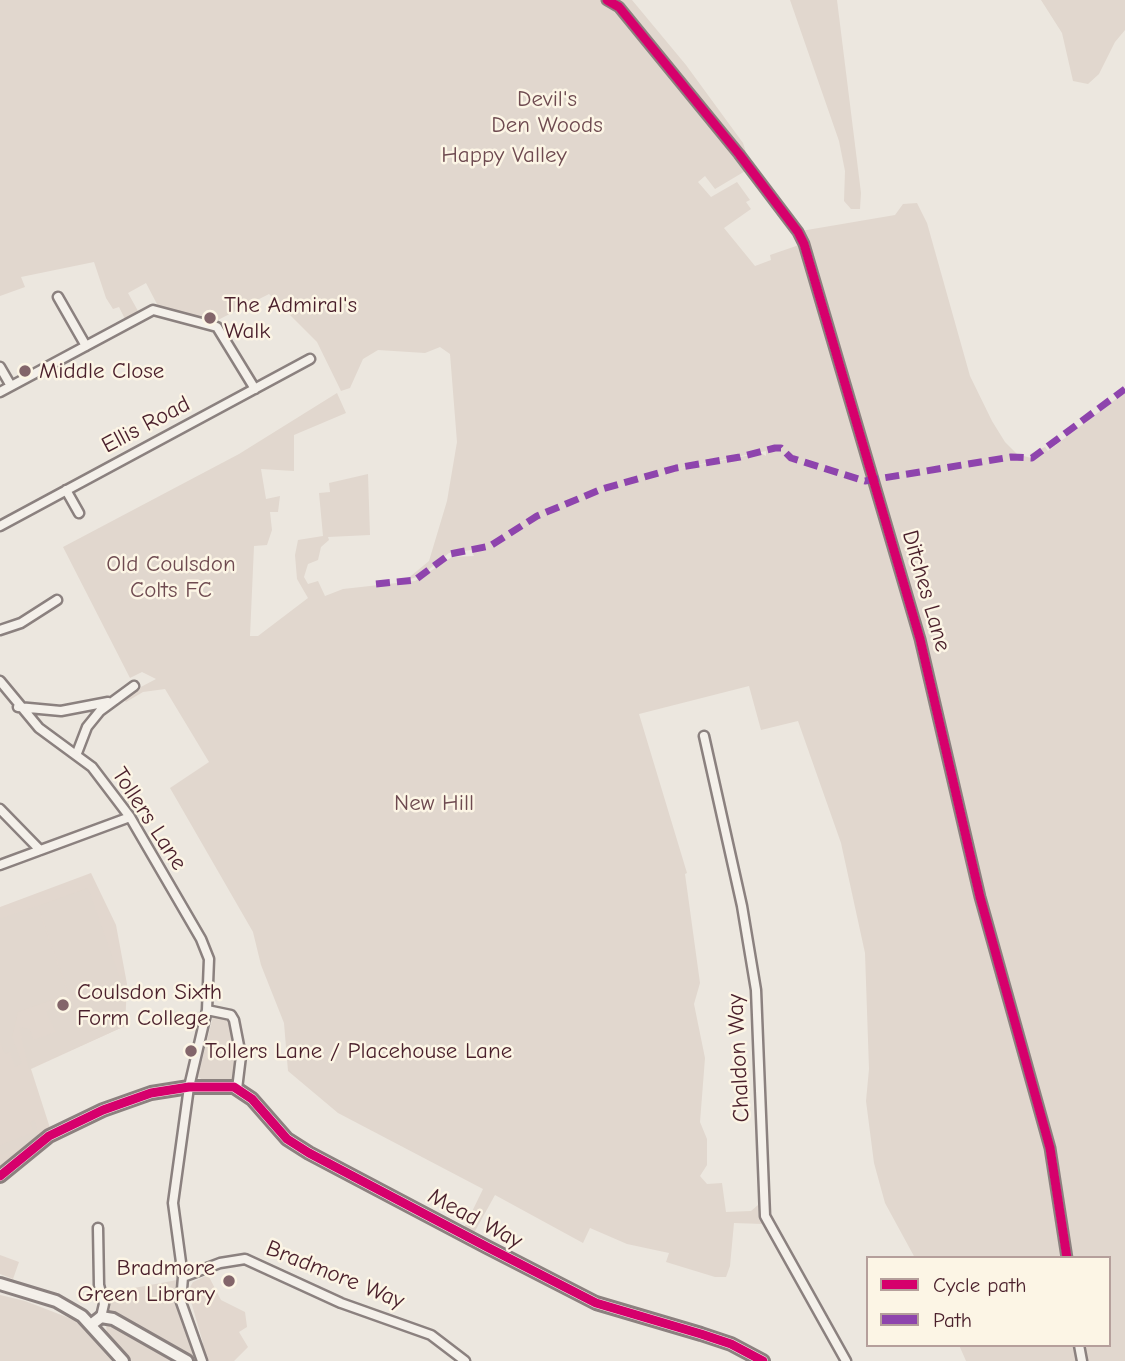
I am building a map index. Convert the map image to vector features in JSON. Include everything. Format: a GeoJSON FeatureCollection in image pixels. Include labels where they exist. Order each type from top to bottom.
{"type":"FeatureCollection","features":[{"type":"Feature","properties":{"kind":"street","name":"Ditches Lane"},"geometry":{"type":"LineString","coordinates":[[607,0],[619,6],[739,154],[803,242],[920,639],[980,897],[1050,1148],[1067,1256]]}},
{"type":"Feature","properties":{"kind":"street"},"geometry":{"type":"LineString","coordinates":[[58,297],[86,346]]}},
{"type":"Feature","properties":{"kind":"street"},"geometry":{"type":"LineString","coordinates":[[0,392],[153,310],[217,327],[255,389]]}},
{"type":"Feature","properties":{"kind":"street","name":"Ellis Road"},"geometry":{"type":"LineString","coordinates":[[0,526],[310,359]]}},
{"type":"Feature","properties":{"kind":"street"},"geometry":{"type":"LineString","coordinates":[[0,367],[11,386]]}},
{"type":"Feature","properties":{"kind":"street"},"geometry":{"type":"LineString","coordinates":[[66,490],[79,513]]}},
{"type":"Feature","properties":{"kind":"street"},"geometry":{"type":"LineString","coordinates":[[0,629],[21,624],[57,600]]}},
{"type":"Feature","properties":{"kind":"street","name":"Tollers Lane"},"geometry":{"type":"LineString","coordinates":[[0,681],[18,707],[39,728],[77,753],[92,767],[130,817],[201,939],[209,959],[207,1010],[189,1087],[173,1203],[183,1277],[181,1302],[202,1361]]}},
{"type":"Feature","properties":{"kind":"street"},"geometry":{"type":"LineString","coordinates":[[77,753],[86,727],[108,702],[134,686]]}},
{"type":"Feature","properties":{"kind":"street"},"geometry":{"type":"LineString","coordinates":[[18,707],[61,711],[108,702]]}},
{"type":"Feature","properties":{"kind":"street","name":"Chaldon Way"},"geometry":{"type":"LineString","coordinates":[[704,736],[742,906],[756,990],[765,1216],[846,1361]]}},
{"type":"Feature","properties":{"kind":"street"},"geometry":{"type":"LineString","coordinates":[[0,809],[40,850]]}},
{"type":"Feature","properties":{"kind":"street"},"geometry":{"type":"LineString","coordinates":[[0,865],[130,817]]}},
{"type":"Feature","properties":{"kind":"street"},"geometry":{"type":"LineString","coordinates":[[0,1176],[49,1136],[103,1110],[151,1093],[189,1087],[224,1085],[237,1089],[241,1056],[234,1020],[231,1015],[207,1010]]}},
{"type":"Feature","properties":{"kind":"street","name":"Mead Way"},"geometry":{"type":"LineString","coordinates":[[237,1089],[252,1099],[287,1139],[309,1153],[558,1285],[596,1303],[731,1344],[763,1361]]}},
{"type":"Feature","properties":{"kind":"street"},"geometry":{"type":"LineString","coordinates":[[97,1321],[104,1304],[99,1285],[98,1228]]}},
{"type":"Feature","properties":{"kind":"street","name":"Bradmore Way"},"geometry":{"type":"LineString","coordinates":[[183,1277],[236,1259],[245,1259],[341,1303],[431,1335],[465,1361]]}},
{"type":"Feature","properties":{"kind":"street"},"geometry":{"type":"LineString","coordinates":[[0,1284],[56,1301],[97,1321],[123,1361]]}},
{"type":"Feature","properties":{"kind":"street"},"geometry":{"type":"LineString","coordinates":[[97,1321],[113,1319],[138,1330],[187,1361]]}},
{"type":"Feature","properties":{"kind":"shaded area","name":"Coulsdon Sixth Form College"},"geometry":{"type":"Polygon","coordinates":[[[91,873],[116,925],[127,984],[125,1026],[31,1069],[50,1128],[0,1168],[0,907],[91,873]]]}},
{"type":"Feature","properties":{"kind":"shaded area"},"geometry":{"type":"Polygon","coordinates":[[[0,1255],[19,1262],[13,1279],[0,1274],[0,1255]]]}},
{"type":"Feature","properties":{"kind":"shaded area"},"geometry":{"type":"Polygon","coordinates":[[[208,1275],[221,1300],[245,1312],[247,1327],[239,1332],[248,1347],[234,1361],[207,1361],[201,1345],[203,1343],[188,1291],[193,1282],[208,1275]]]}},
{"type":"Feature","properties":{"kind":"green space"},"geometry":{"type":"Polygon","coordinates":[[[0,0],[632,0],[686,65],[743,143],[750,165],[702,115],[747,170],[715,189],[705,176],[698,182],[711,197],[737,182],[750,200],[746,202],[751,209],[724,228],[755,266],[771,260],[770,255],[799,245],[801,231],[895,215],[903,204],[917,203],[927,223],[970,376],[992,421],[1005,442],[1017,454],[1031,458],[1030,454],[1045,447],[1048,451],[1125,392],[1125,1361],[966,1361],[960,1347],[1111,1347],[1111,1256],[914,1256],[885,1203],[874,1163],[866,1101],[869,1069],[865,953],[841,843],[798,721],[761,730],[749,686],[639,714],[687,873],[685,874],[700,983],[694,1004],[705,1058],[700,1122],[707,1139],[707,1165],[700,1176],[707,1184],[722,1183],[726,1212],[751,1211],[758,1205],[759,1218],[763,1224],[734,1223],[730,1266],[726,1277],[715,1277],[666,1262],[669,1253],[627,1244],[590,1228],[583,1243],[495,1195],[474,1233],[464,1228],[483,1189],[338,1113],[288,1071],[284,1023],[261,965],[253,932],[170,788],[209,762],[165,689],[143,692],[126,702],[122,697],[156,679],[142,672],[130,678],[63,547],[239,454],[337,393],[346,413],[294,435],[294,471],[261,469],[266,499],[280,496],[278,512],[270,512],[272,530],[267,545],[254,546],[250,636],[258,636],[308,598],[297,579],[295,555],[298,540],[323,536],[319,493],[330,492],[329,483],[368,474],[370,535],[328,537],[329,540],[321,547],[318,560],[308,564],[304,577],[308,584],[318,581],[325,596],[343,589],[415,581],[452,557],[474,556],[471,550],[449,553],[421,576],[406,580],[429,561],[447,501],[457,442],[450,354],[440,347],[425,353],[378,350],[363,359],[350,388],[341,391],[317,342],[269,294],[214,322],[158,306],[146,283],[128,293],[138,311],[125,319],[119,307],[113,309],[106,298],[94,262],[21,277],[25,287],[0,296],[0,0]],[[766,451],[662,472],[761,453],[766,456],[766,451]]]}},
{"type":"Feature","properties":{"kind":"green space"},"geometry":{"type":"Polygon","coordinates":[[[790,0],[837,0],[861,193],[860,209],[851,209],[844,201],[845,171],[839,141],[790,0]]]}},
{"type":"Feature","properties":{"kind":"green space"},"geometry":{"type":"Polygon","coordinates":[[[1041,0],[1125,0],[1125,30],[1115,42],[1099,74],[1088,84],[1073,81],[1062,33],[1041,0]]]}},
{"type":"Feature","properties":{"kind":"green space"},"geometry":{"type":"Polygon","coordinates":[[[88,888],[119,976],[125,974],[125,1026],[29,1069],[19,1027],[30,1029],[33,1040],[56,1032],[46,1011],[88,995],[115,979],[69,994],[38,906],[88,888]]]}},
{"type":"Feature","properties":{"kind":"green space"},"geometry":{"type":"Polygon","coordinates":[[[37,906],[68,994],[18,1012],[12,1037],[22,1064],[15,1067],[10,1052],[5,1054],[0,1042],[0,919],[37,906]]]}},
{"type":"Feature","properties":{"kind":"green space"},"geometry":{"type":"Polygon","coordinates":[[[213,1016],[228,1017],[231,1022],[238,1059],[235,1083],[208,1083],[198,1077],[213,1016]]]}},
{"type":"Feature","properties":{"kind":"green space"},"geometry":{"type":"Polygon","coordinates":[[[35,1120],[39,1136],[1,1155],[0,1145],[34,1132],[30,1122],[35,1120]]]}},
{"type":"Feature","properties":{"kind":"green space"},"geometry":{"type":"Polygon","coordinates":[[[177,1280],[177,1299],[198,1361],[151,1333],[108,1314],[107,1293],[177,1280]]]}},
{"type":"Feature","properties":{"kind":"green space"},"geometry":{"type":"Polygon","coordinates":[[[0,1295],[25,1301],[77,1321],[114,1361],[0,1361],[0,1295]]]}},
{"type":"Feature","properties":{"kind":"green space"},"geometry":{"type":"Polygon","coordinates":[[[112,1323],[182,1361],[129,1361],[107,1333],[106,1325],[112,1323]]]}},
{"type":"Feature","properties":{"kind":"marked path"},"geometry":{"type":"LineString","coordinates":[[376,584],[415,580],[450,554],[490,546],[537,516],[602,489],[676,468],[775,448],[781,448],[791,458],[865,481],[1011,457],[1032,458],[1125,389]]}},
{"type":"Feature","properties":{"kind":"cycle path"},"geometry":{"type":"LineString","coordinates":[[607,0],[619,7],[739,154],[798,232],[804,244],[920,639],[980,897],[1050,1148],[1067,1256]]}},
{"type":"Feature","properties":{"kind":"cycle path"},"geometry":{"type":"LineString","coordinates":[[0,1176],[49,1136],[103,1110],[151,1093],[189,1087],[234,1087],[252,1099],[287,1139],[309,1153],[487,1247],[596,1303],[731,1344],[763,1361]]}},
{"type":"Feature","properties":{"kind":"place","name":"The Admiral's Walk"},"geometry":{"type":"Point","coordinates":[210,318]}},
{"type":"Feature","properties":{"kind":"place","name":"Middle Close"},"geometry":{"type":"Point","coordinates":[25,371]}},
{"type":"Feature","properties":{"kind":"place","name":"Coulsdon Sixth Form College"},"geometry":{"type":"Point","coordinates":[63,1005]}},
{"type":"Feature","properties":{"kind":"place","name":"Tollers Lane / Placehouse Lane"},"geometry":{"type":"Point","coordinates":[191,1051]}},
{"type":"Feature","properties":{"kind":"place","name":"Bradmore Green Library"},"geometry":{"type":"Point","coordinates":[229,1281]}},
{"type":"Feature","properties":{"kind":"park label","name":"Devil's Den Woods"},"geometry":{"type":"Point","coordinates":[547,112]}},
{"type":"Feature","properties":{"kind":"park label","name":"Happy Valley"},"geometry":{"type":"Point","coordinates":[504,155]}},
{"type":"Feature","properties":{"kind":"park label","name":"Old Coulsdon Colts FC"},"geometry":{"type":"Point","coordinates":[171,577]}},
{"type":"Feature","properties":{"kind":"park label","name":"New Hill"},"geometry":{"type":"Point","coordinates":[434,803]}}]}
